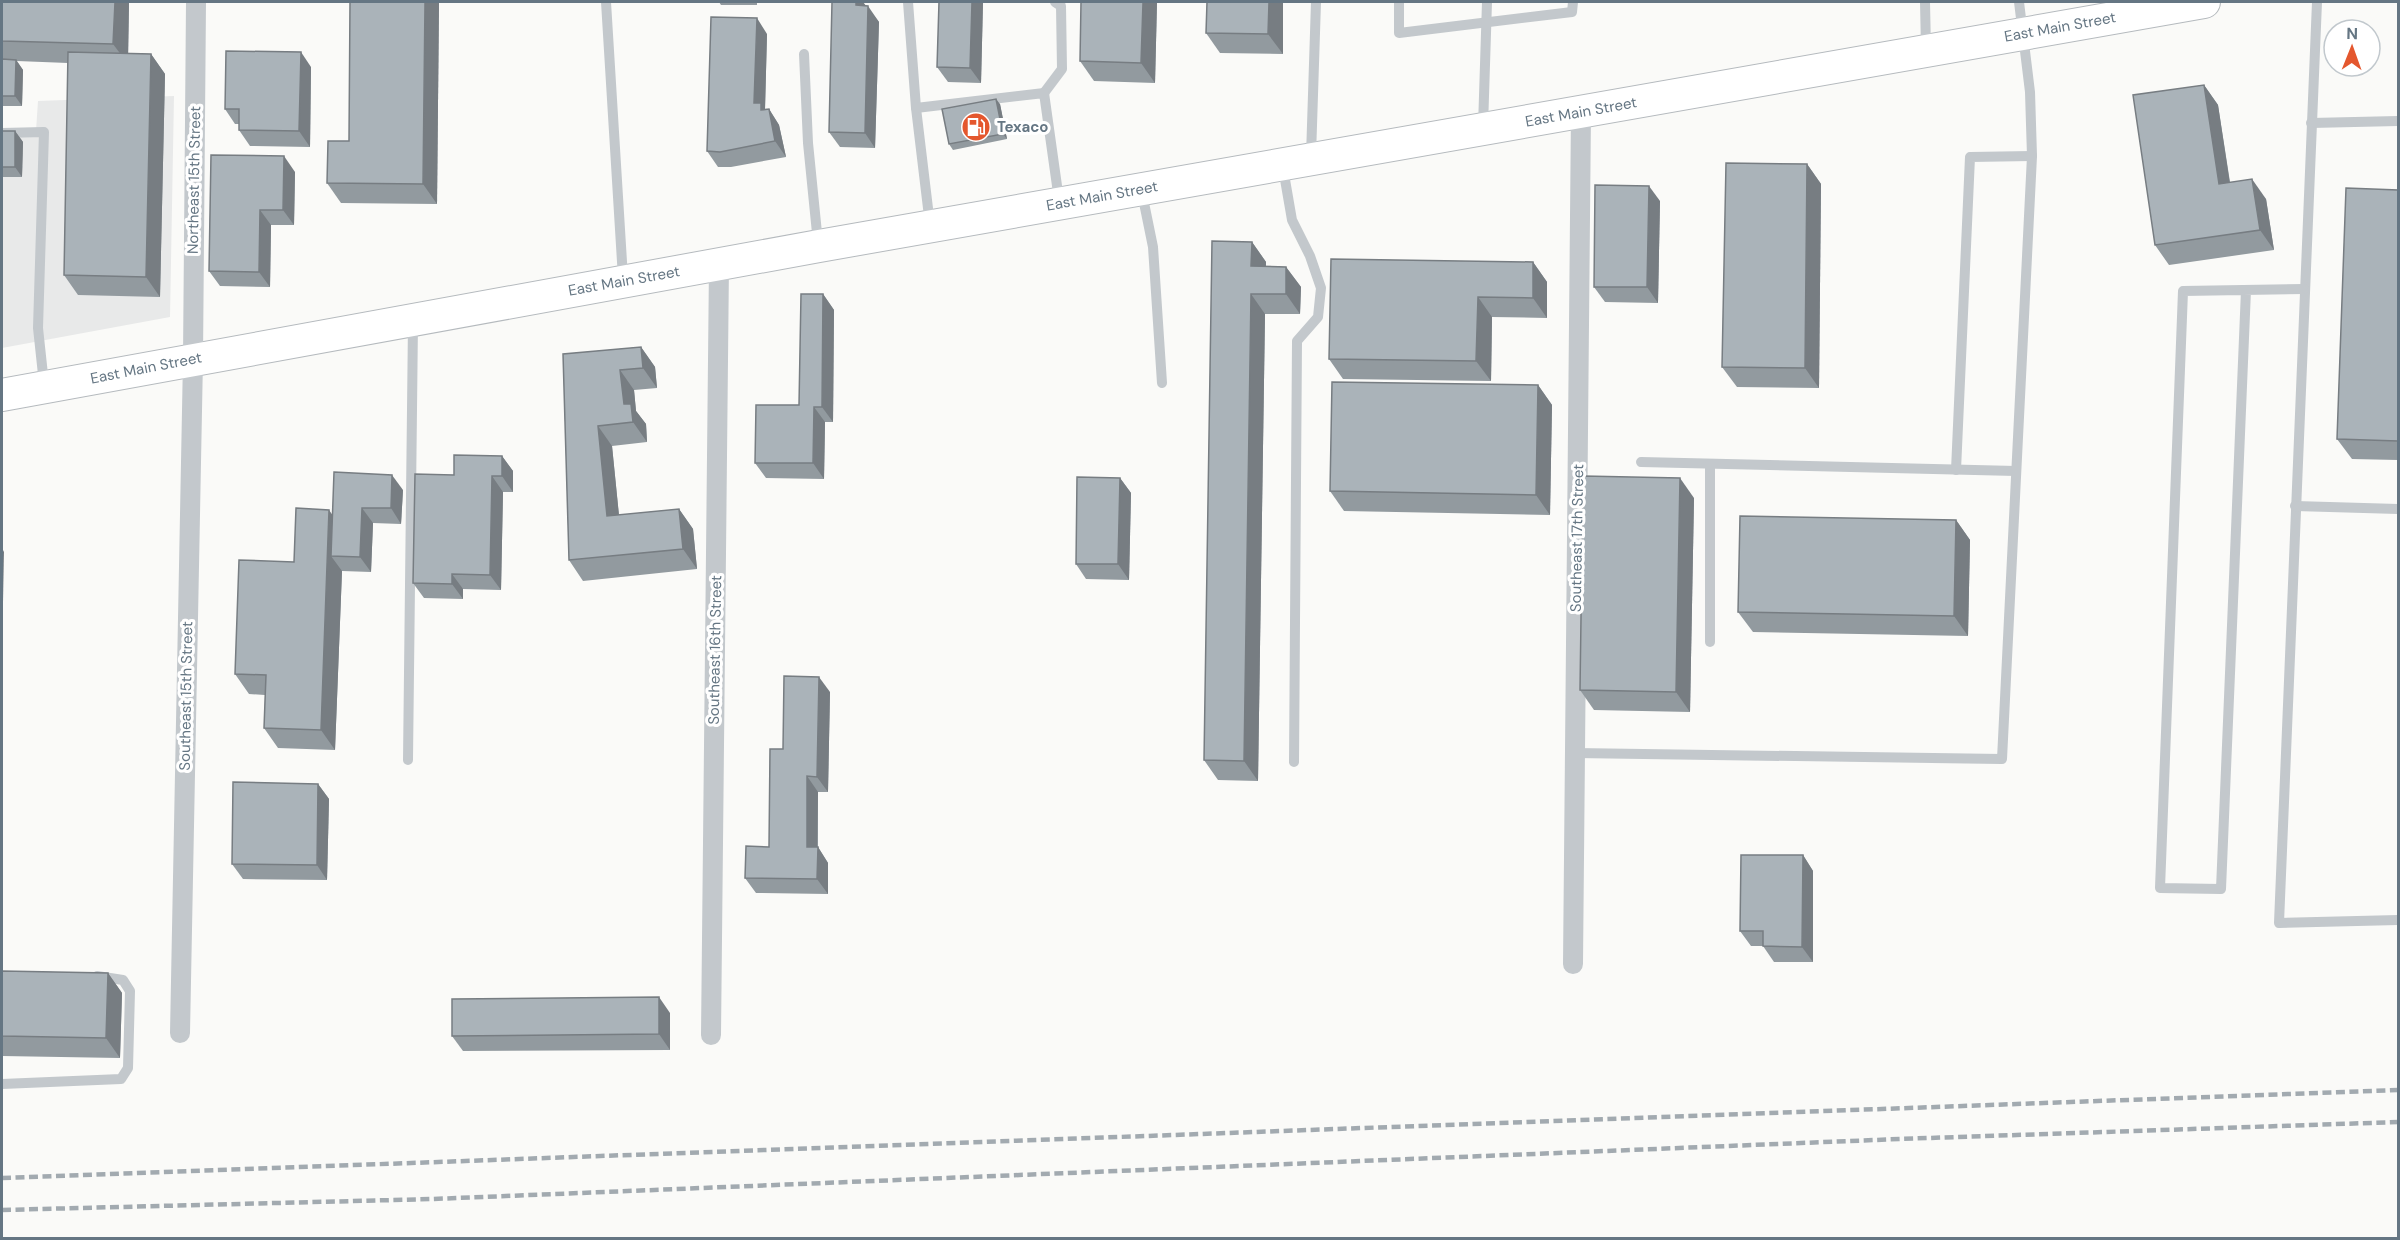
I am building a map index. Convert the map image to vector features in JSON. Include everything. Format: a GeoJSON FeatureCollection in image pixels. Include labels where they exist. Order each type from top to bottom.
{"type":"FeatureCollection","features":[{"type":"Feature","properties":{"kind":"main road","name":"East Main Street"},"geometry":{"type":"LineString","coordinates":[[2,395],[819,246],[2204,2]]}},
{"type":"Feature","properties":{"kind":"street","name":"Northeast 15th Street"},"geometry":{"type":"LineString","coordinates":[[193,359],[196,2]]}},
{"type":"Feature","properties":{"kind":"street","name":"Southeast 17th Street"},"geometry":{"type":"LineString","coordinates":[[1573,964],[1581,111]]}},
{"type":"Feature","properties":{"kind":"street","name":"Southeast 16th Street"},"geometry":{"type":"LineString","coordinates":[[711,1035],[719,264]]}},
{"type":"Feature","properties":{"kind":"street","name":"Southeast 15th Street"},"geometry":{"type":"LineString","coordinates":[[180,1033],[193,359]]}},
{"type":"Feature","properties":{"kind":"lane"},"geometry":{"type":"LineString","coordinates":[[606,2],[623,281]]}},
{"type":"Feature","properties":{"kind":"lane"},"geometry":{"type":"LineString","coordinates":[[908,2],[916,108],[930,227]]}},
{"type":"Feature","properties":{"kind":"lane"},"geometry":{"type":"LineString","coordinates":[[1055,2],[1061,6],[1062,69],[1044,93],[1060,204]]}},
{"type":"Feature","properties":{"kind":"lane"},"geometry":{"type":"LineString","coordinates":[[1294,762],[1297,341],[1318,317],[1321,288],[1310,256],[1292,220],[1316,2]]}},
{"type":"Feature","properties":{"kind":"lane"},"geometry":{"type":"LineString","coordinates":[[1399,2],[1399,33],[1572,12],[1573,2]]}},
{"type":"Feature","properties":{"kind":"lane"},"geometry":{"type":"LineString","coordinates":[[1483,129],[1487,2]]}},
{"type":"Feature","properties":{"kind":"lane"},"geometry":{"type":"LineString","coordinates":[[1925,2],[1926,51]]}},
{"type":"Feature","properties":{"kind":"lane"},"geometry":{"type":"LineString","coordinates":[[1575,753],[2002,759],[2032,156],[2030,92],[2019,2]]}},
{"type":"Feature","properties":{"kind":"lane"},"geometry":{"type":"LineString","coordinates":[[2317,2],[2279,923],[2398,920]]}},
{"type":"Feature","properties":{"kind":"lane"},"geometry":{"type":"LineString","coordinates":[[804,54],[808,143],[819,246]]}},
{"type":"Feature","properties":{"kind":"lane"},"geometry":{"type":"LineString","coordinates":[[916,108],[1044,93]]}},
{"type":"Feature","properties":{"kind":"lane"},"geometry":{"type":"LineString","coordinates":[[2311,123],[2398,121]]}},
{"type":"Feature","properties":{"kind":"lane"},"geometry":{"type":"LineString","coordinates":[[2,133],[44,132],[38,328],[44,387]]}},
{"type":"Feature","properties":{"kind":"lane"},"geometry":{"type":"LineString","coordinates":[[1956,470],[1970,157],[2032,156]]}},
{"type":"Feature","properties":{"kind":"lane"},"geometry":{"type":"LineString","coordinates":[[1142,189],[1153,247],[1162,383]]}},
{"type":"Feature","properties":{"kind":"lane"},"geometry":{"type":"LineString","coordinates":[[2246,290],[2221,889],[2160,888],[2183,291],[2304,289]]}},
{"type":"Feature","properties":{"kind":"lane"},"geometry":{"type":"LineString","coordinates":[[408,760],[413,319]]}},
{"type":"Feature","properties":{"kind":"lane"},"geometry":{"type":"LineString","coordinates":[[1641,462],[2016,471]]}},
{"type":"Feature","properties":{"kind":"lane"},"geometry":{"type":"LineString","coordinates":[[1710,464],[1710,642]]}},
{"type":"Feature","properties":{"kind":"lane"},"geometry":{"type":"LineString","coordinates":[[2295,506],[2398,509]]}},
{"type":"Feature","properties":{"kind":"lane"},"geometry":{"type":"LineString","coordinates":[[2,1084],[121,1079],[128,1068],[130,992],[123,980],[106,976],[83,976]]}},
{"type":"Feature","properties":{"kind":"shaded area"},"geometry":{"type":"Polygon","coordinates":[[[174,96],[170,317],[2,348],[2,130],[36,131],[38,101],[174,96]]]}},
{"type":"Feature","properties":{"kind":"building"},"geometry":{"type":"Polygon","coordinates":[[[2,2],[115,2],[113,44],[2,41],[2,2]]]}},
{"type":"Feature","properties":{"kind":"building"},"geometry":{"type":"Polygon","coordinates":[[[350,2],[425,2],[423,184],[327,183],[328,141],[349,141],[350,2]]]}},
{"type":"Feature","properties":{"kind":"building"},"geometry":{"type":"Polygon","coordinates":[[[832,2],[856,2],[856,5],[868,6],[865,133],[829,132],[832,2]]]}},
{"type":"Feature","properties":{"kind":"building"},"geometry":{"type":"Polygon","coordinates":[[[939,2],[972,2],[970,68],[937,67],[939,2]]]}},
{"type":"Feature","properties":{"kind":"building"},"geometry":{"type":"Polygon","coordinates":[[[1081,2],[1143,2],[1141,63],[1080,61],[1081,2]]]}},
{"type":"Feature","properties":{"kind":"building"},"geometry":{"type":"Polygon","coordinates":[[[1207,2],[1269,2],[1268,34],[1206,33],[1207,2]]]}},
{"type":"Feature","properties":{"kind":"building"},"geometry":{"type":"Polygon","coordinates":[[[711,17],[757,18],[754,103],[761,103],[761,110],[769,109],[775,141],[720,152],[707,151],[711,17]]]}},
{"type":"Feature","properties":{"kind":"building"},"geometry":{"type":"Polygon","coordinates":[[[226,51],[301,52],[299,131],[239,130],[239,109],[225,109],[226,51]]]}},
{"type":"Feature","properties":{"kind":"building"},"geometry":{"type":"Polygon","coordinates":[[[68,52],[151,54],[146,277],[64,275],[68,52]]]}},
{"type":"Feature","properties":{"kind":"building"},"geometry":{"type":"Polygon","coordinates":[[[2,59],[16,60],[15,96],[2,96],[2,59]]]}},
{"type":"Feature","properties":{"kind":"building"},"geometry":{"type":"Polygon","coordinates":[[[2204,85],[2219,184],[2252,179],[2260,230],[2155,245],[2133,95],[2204,85]]]}},
{"type":"Feature","properties":{"kind":"building","name":"Texaco"},"geometry":{"type":"Polygon","coordinates":[[[996,99],[1003,134],[949,144],[942,109],[996,99]]]}},
{"type":"Feature","properties":{"kind":"building"},"geometry":{"type":"Polygon","coordinates":[[[2,131],[15,131],[15,167],[2,167],[2,131]]]}},
{"type":"Feature","properties":{"kind":"building"},"geometry":{"type":"Polygon","coordinates":[[[211,155],[284,156],[283,210],[260,210],[259,272],[209,271],[211,155]]]}},
{"type":"Feature","properties":{"kind":"building"},"geometry":{"type":"Polygon","coordinates":[[[1726,163],[1807,164],[1805,368],[1722,367],[1726,163]]]}},
{"type":"Feature","properties":{"kind":"building"},"geometry":{"type":"Polygon","coordinates":[[[1595,185],[1649,186],[1647,287],[1594,287],[1595,185]]]}},
{"type":"Feature","properties":{"kind":"building"},"geometry":{"type":"Polygon","coordinates":[[[2346,188],[2398,190],[2398,441],[2337,439],[2346,188]]]}},
{"type":"Feature","properties":{"kind":"building"},"geometry":{"type":"Polygon","coordinates":[[[1212,241],[1252,242],[1251,266],[1286,267],[1286,294],[1251,294],[1244,761],[1204,760],[1212,241]]]}},
{"type":"Feature","properties":{"kind":"building"},"geometry":{"type":"Polygon","coordinates":[[[1331,259],[1533,262],[1533,298],[1478,297],[1476,361],[1329,359],[1331,259]]]}},
{"type":"Feature","properties":{"kind":"building"},"geometry":{"type":"Polygon","coordinates":[[[801,294],[823,294],[822,407],[814,407],[813,463],[755,463],[756,405],[799,405],[801,294]]]}},
{"type":"Feature","properties":{"kind":"building"},"geometry":{"type":"Polygon","coordinates":[[[641,347],[643,368],[620,370],[624,404],[631,404],[633,422],[598,426],[607,516],[679,509],[683,549],[569,560],[563,354],[641,347]]]}},
{"type":"Feature","properties":{"kind":"building"},"geometry":{"type":"Polygon","coordinates":[[[1332,382],[1538,385],[1536,495],[1330,491],[1332,382]]]}},
{"type":"Feature","properties":{"kind":"building"},"geometry":{"type":"Polygon","coordinates":[[[454,455],[502,456],[502,476],[492,476],[490,575],[452,574],[452,584],[413,583],[415,474],[454,475],[454,455]]]}},
{"type":"Feature","properties":{"kind":"building"},"geometry":{"type":"Polygon","coordinates":[[[334,472],[392,475],[391,508],[362,508],[360,557],[331,556],[334,472]]]}},
{"type":"Feature","properties":{"kind":"building"},"geometry":{"type":"Polygon","coordinates":[[[1583,476],[1680,478],[1676,692],[1580,690],[1583,476]]]}},
{"type":"Feature","properties":{"kind":"building"},"geometry":{"type":"Polygon","coordinates":[[[1077,477],[1120,478],[1118,564],[1076,564],[1077,477]]]}},
{"type":"Feature","properties":{"kind":"building"},"geometry":{"type":"Polygon","coordinates":[[[296,508],[329,510],[321,730],[264,728],[266,675],[235,674],[239,560],[294,562],[296,508]]]}},
{"type":"Feature","properties":{"kind":"building"},"geometry":{"type":"Polygon","coordinates":[[[1740,516],[1956,520],[1954,616],[1738,612],[1740,516]]]}},
{"type":"Feature","properties":{"kind":"building"},"geometry":{"type":"Polygon","coordinates":[[[784,676],[819,677],[817,777],[807,776],[807,847],[818,847],[817,879],[745,878],[746,846],[769,847],[770,749],[783,749],[784,676]]]}},
{"type":"Feature","properties":{"kind":"building"},"geometry":{"type":"Polygon","coordinates":[[[233,782],[318,784],[317,865],[232,864],[233,782]]]}},
{"type":"Feature","properties":{"kind":"building"},"geometry":{"type":"Polygon","coordinates":[[[1741,855],[1803,855],[1802,947],[1763,946],[1763,931],[1740,931],[1741,855]]]}},
{"type":"Feature","properties":{"kind":"building"},"geometry":{"type":"Polygon","coordinates":[[[2,971],[108,973],[106,1038],[2,1036],[2,971]]]}},
{"type":"Feature","properties":{"kind":"building"},"geometry":{"type":"Polygon","coordinates":[[[659,997],[659,1034],[452,1036],[452,999],[659,997]]]}},
{"type":"Feature","properties":{"kind":"railway"},"geometry":{"type":"LineString","coordinates":[[2,1178],[2398,1090]]}},
{"type":"Feature","properties":{"kind":"railway"},"geometry":{"type":"LineString","coordinates":[[2,1210],[433,1199],[1899,1139],[2398,1122]]}},
{"type":"Feature","properties":{"kind":"place","name":"Texaco"},"geometry":{"type":"Point","coordinates":[976,127]}}]}
